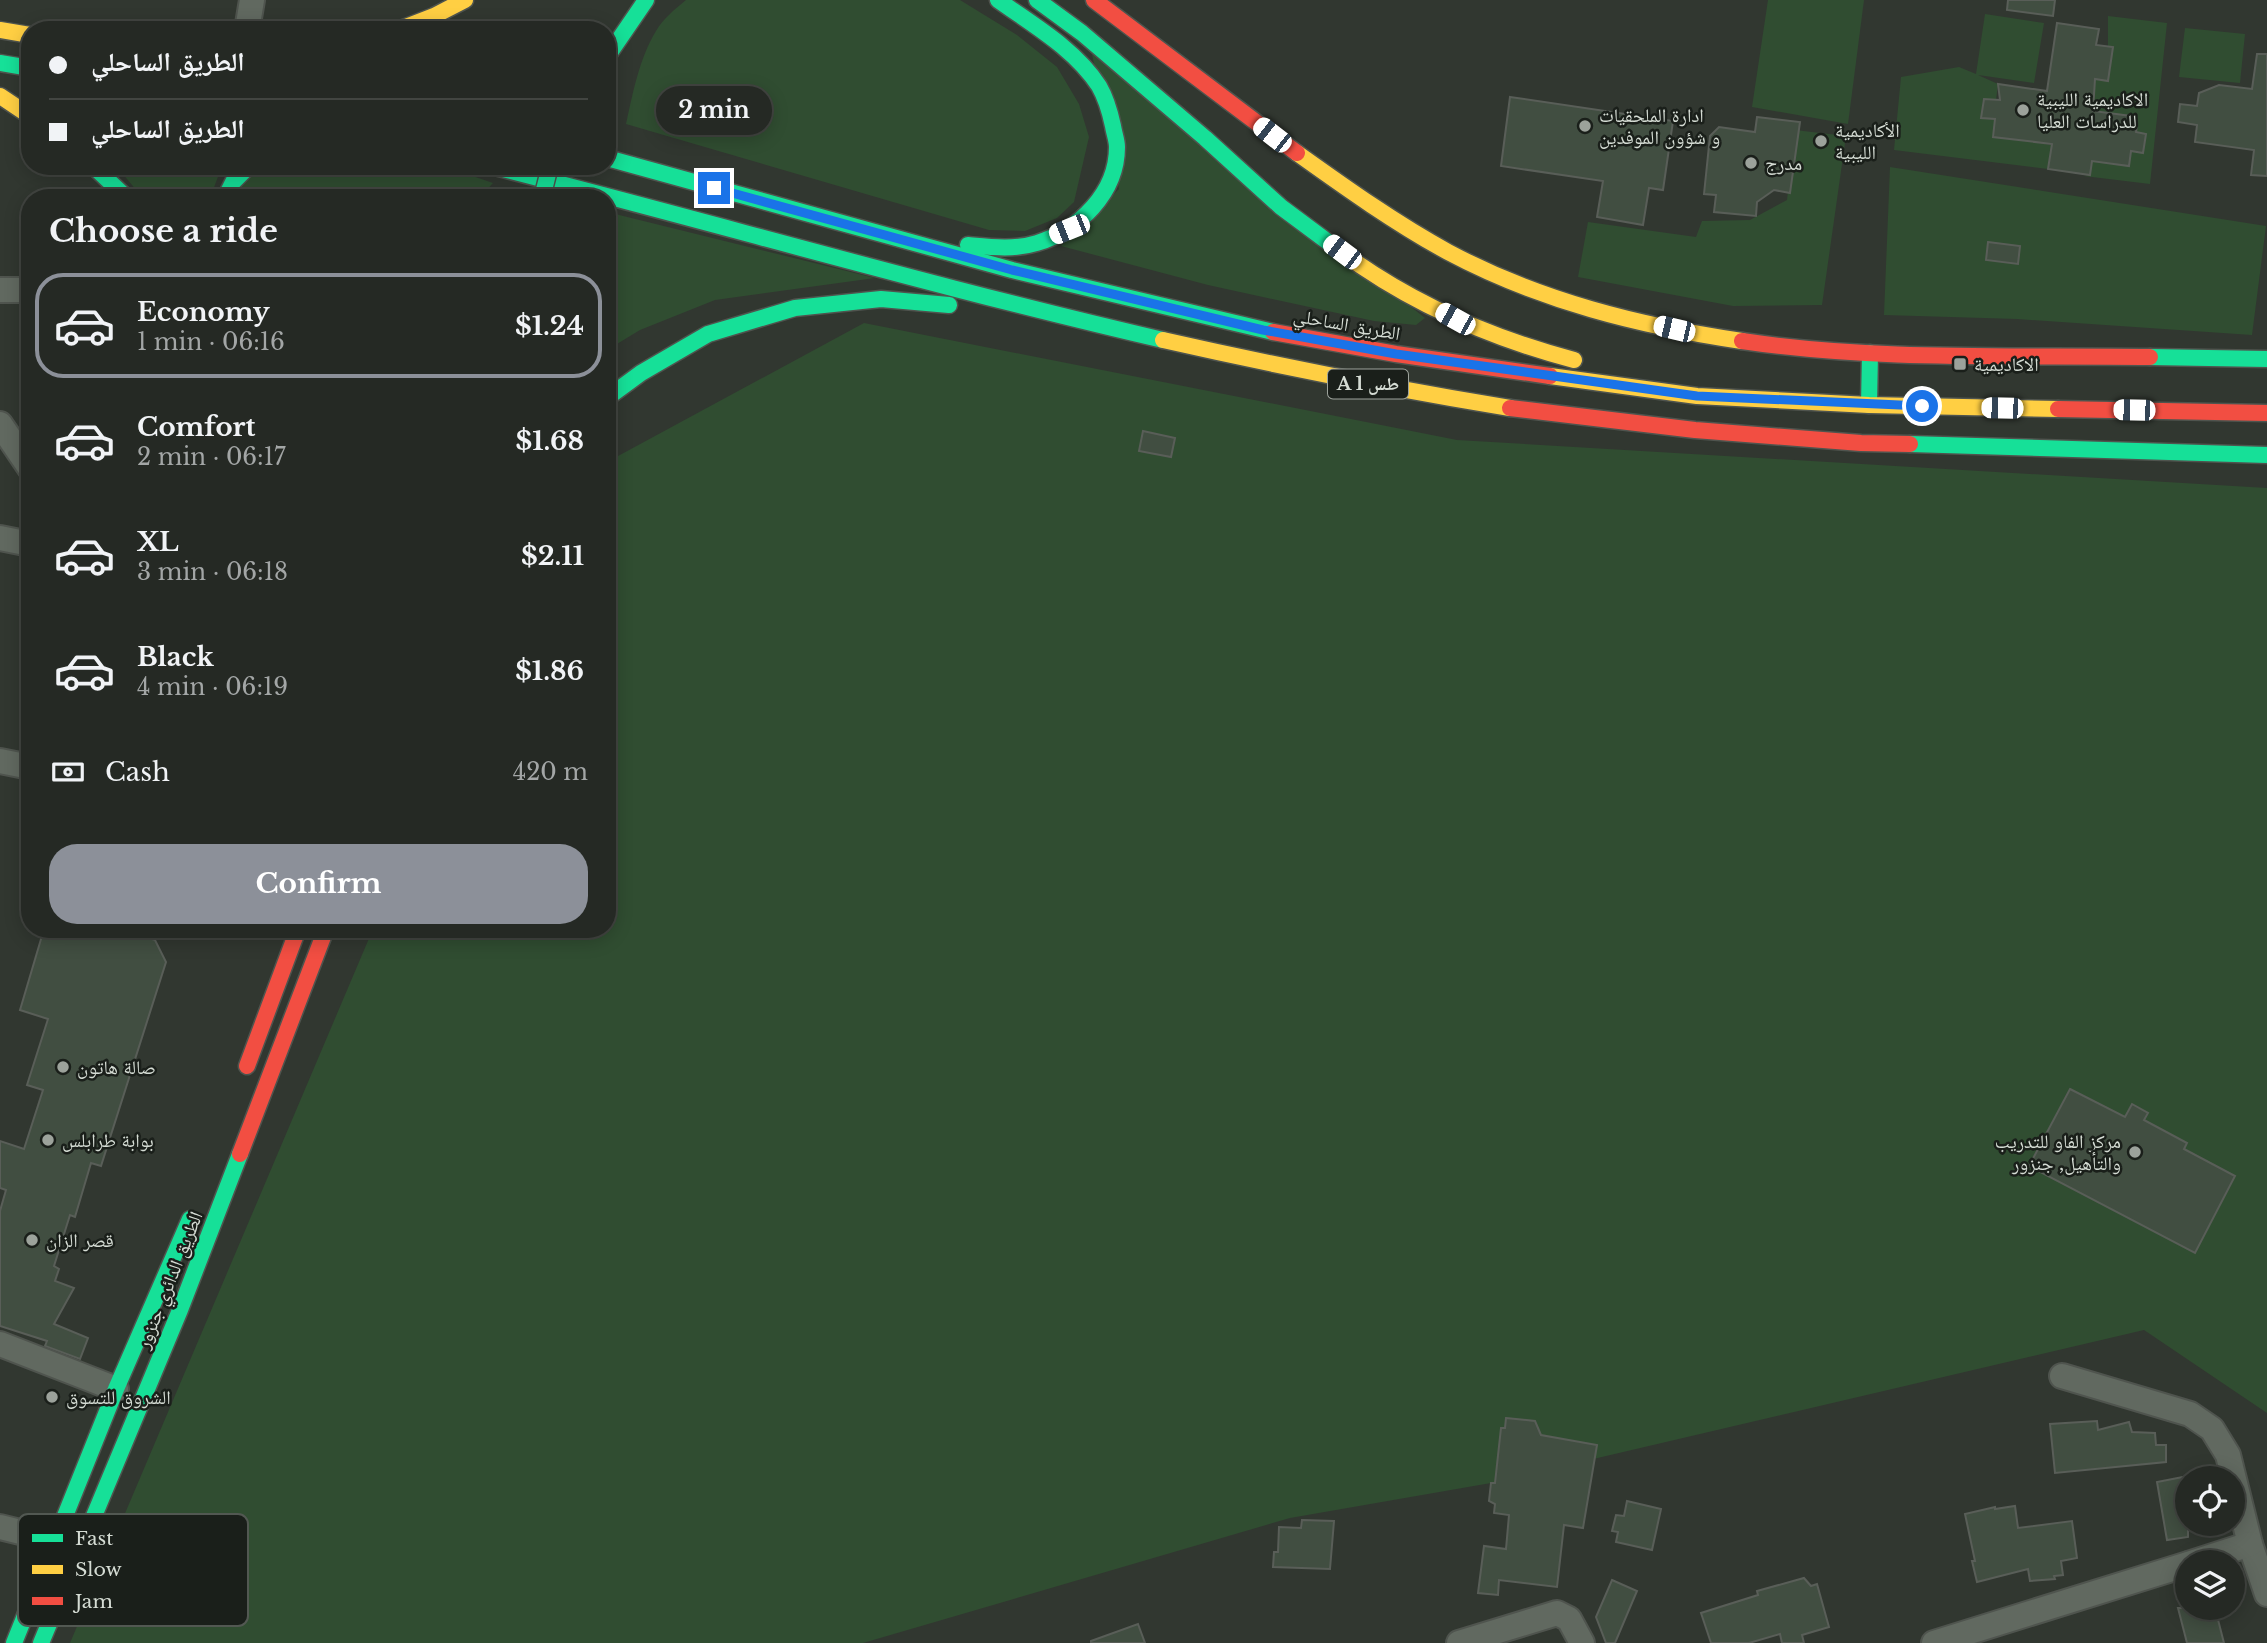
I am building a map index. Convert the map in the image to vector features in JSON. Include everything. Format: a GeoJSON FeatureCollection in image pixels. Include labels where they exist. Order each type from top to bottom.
{"type":"FeatureCollection","features":[{"type":"Feature","properties":{"kind":"main road"},"geometry":{"type":"LineString","coordinates":[[421,21],[465,0]]}},
{"type":"Feature","properties":{"kind":"main road"},"geometry":{"type":"LineString","coordinates":[[616,41],[646,0]]}},
{"type":"Feature","properties":{"kind":"main road"},"geometry":{"type":"LineString","coordinates":[[900,240],[992,247],[1034,244],[1069,229],[1097,204],[1111,180],[1117,148],[1111,114],[1097,83],[1068,52],[998,0]]}},
{"type":"Feature","properties":{"kind":"main road"},"geometry":{"type":"LineString","coordinates":[[1037,0],[1102,50],[1281,206],[1362,267],[1455,319],[1536,350],[1697,396]]}},
{"type":"Feature","properties":{"kind":"main road"},"geometry":{"type":"LineString","coordinates":[[1094,0],[1272,135],[1423,238],[1470,264],[1570,303],[1674,329],[1797,348],[1870,353],[2267,359]]}},
{"type":"Feature","properties":{"kind":"main road"},"geometry":{"type":"LineString","coordinates":[[0,30],[21,33]]}},
{"type":"Feature","properties":{"kind":"main road"},"geometry":{"type":"LineString","coordinates":[[0,63],[21,66]]}},
{"type":"Feature","properties":{"kind":"main road"},"geometry":{"type":"LineString","coordinates":[[0,96],[21,110]]}},
{"type":"Feature","properties":{"kind":"main road","name":"الطريق الساحلي"},"geometry":{"type":"LineString","coordinates":[[616,161],[1012,270],[1263,330],[1396,354],[1697,396],[1869,405],[2267,413]]}},
{"type":"Feature","properties":{"kind":"main road"},"geometry":{"type":"LineString","coordinates":[[103,175],[117,189]]}},
{"type":"Feature","properties":{"kind":"main road"},"geometry":{"type":"LineString","coordinates":[[230,189],[240,175]]}},
{"type":"Feature","properties":{"kind":"main road","name":"A 1 طس"},"geometry":{"type":"LineString","coordinates":[[526,175],[582,189]]}},
{"type":"Feature","properties":{"kind":"main road","name":"A 1 طس"},"geometry":{"type":"LineString","coordinates":[[616,198],[1056,315],[1268,364],[1398,390],[1514,409],[1675,428],[1861,443],[2267,455]]}},
{"type":"Feature","properties":{"kind":"main road"},"geometry":{"type":"LineString","coordinates":[[616,391],[641,373],[708,334],[794,308],[881,299],[1056,315]]}},
{"type":"Feature","properties":{"kind":"main road"},"geometry":{"type":"LineString","coordinates":[[1869,405],[1870,353]]}},
{"type":"Feature","properties":{"kind":"main road"},"geometry":{"type":"LineString","coordinates":[[242,1081],[295,938]]}},
{"type":"Feature","properties":{"kind":"main road","name":"الطريق الدائري جنزور"},"geometry":{"type":"LineString","coordinates":[[95,1514],[189,1287],[323,938]]}},
{"type":"Feature","properties":{"kind":"main road","name":"الطريق الدائري جنزور"},"geometry":{"type":"LineString","coordinates":[[67,1514],[116,1389],[195,1208]]}},
{"type":"Feature","properties":{"kind":"main road","name":"الطريق الدائري جنزور"},"geometry":{"type":"LineString","coordinates":[[14,1643],[21,1626]]}},
{"type":"Feature","properties":{"kind":"main road","name":"الطريق الدائري جنزور"},"geometry":{"type":"LineString","coordinates":[[41,1643],[48,1626]]}},
{"type":"Feature","properties":{"kind":"street"},"geometry":{"type":"LineString","coordinates":[[248,21],[251,0]]}},
{"type":"Feature","properties":{"kind":"street"},"geometry":{"type":"LineString","coordinates":[[0,290],[21,290]]}},
{"type":"Feature","properties":{"kind":"street"},"geometry":{"type":"LineString","coordinates":[[0,424],[21,455]]}},
{"type":"Feature","properties":{"kind":"street"},"geometry":{"type":"LineString","coordinates":[[0,538],[21,542]]}},
{"type":"Feature","properties":{"kind":"street"},"geometry":{"type":"LineString","coordinates":[[0,761],[21,765]]}},
{"type":"Feature","properties":{"kind":"street"},"geometry":{"type":"LineString","coordinates":[[0,1344],[116,1389]]}},
{"type":"Feature","properties":{"kind":"street"},"geometry":{"type":"LineString","coordinates":[[2062,1376],[2190,1414],[2212,1429],[2228,1455],[2250,1544],[2267,1594]]}},
{"type":"Feature","properties":{"kind":"street"},"geometry":{"type":"LineString","coordinates":[[0,1527],[18,1531]]}},
{"type":"Feature","properties":{"kind":"street"},"geometry":{"type":"LineString","coordinates":[[2231,1550],[2250,1544]]}},
{"type":"Feature","properties":{"kind":"street"},"geometry":{"type":"LineString","coordinates":[[1934,1643],[2175,1567]]}},
{"type":"Feature","properties":{"kind":"street"},"geometry":{"type":"LineString","coordinates":[[1459,1643],[1556,1613],[1569,1619],[1582,1643]]}},
{"type":"Feature","properties":{"kind":"green space"},"geometry":{"type":"Polygon","coordinates":[[[686,0],[960,0],[1017,35],[1057,67],[1079,104],[1089,137],[1074,202],[1057,218],[1025,231],[989,230],[626,124],[637,76],[650,42],[662,22],[686,0]]]}},
{"type":"Feature","properties":{"kind":"green space"},"geometry":{"type":"Polygon","coordinates":[[[1768,0],[1864,0],[1848,124],[1752,107],[1768,0]]]}},
{"type":"Feature","properties":{"kind":"green space"},"geometry":{"type":"Polygon","coordinates":[[[1985,14],[2044,23],[2034,83],[1978,75],[1998,84],[1996,100],[1983,100],[1981,117],[1995,120],[1993,136],[2052,145],[2048,169],[1894,150],[1901,77],[1959,67],[1976,74],[1985,14]]]}},
{"type":"Feature","properties":{"kind":"green space"},"geometry":{"type":"Polygon","coordinates":[[[2108,16],[2167,23],[2150,184],[2084,176],[2090,175],[2092,161],[2129,166],[2131,151],[2143,152],[2146,134],[2136,132],[2136,116],[2091,111],[2095,77],[2108,77],[2108,16]]]}},
{"type":"Feature","properties":{"kind":"green space"},"geometry":{"type":"Polygon","coordinates":[[[2185,28],[2245,34],[2240,83],[2179,77],[2185,28]]]}},
{"type":"Feature","properties":{"kind":"green space"},"geometry":{"type":"Polygon","coordinates":[[[1092,54],[1425,318],[1416,325],[1374,321],[1208,285],[1061,246],[1119,189],[1092,54]]]}},
{"type":"Feature","properties":{"kind":"green space"},"geometry":{"type":"Polygon","coordinates":[[[1795,130],[1846,136],[1822,305],[1733,306],[1578,277],[1588,222],[1696,237],[1702,221],[1750,220],[1787,200],[1795,130]]]}},
{"type":"Feature","properties":{"kind":"green space"},"geometry":{"type":"Polygon","coordinates":[[[1890,167],[2266,226],[2252,335],[2017,319],[1884,315],[1890,167]]]}},
{"type":"Feature","properties":{"kind":"green space"},"geometry":{"type":"Polygon","coordinates":[[[124,175],[219,175],[213,189],[135,189],[124,175]]]}},
{"type":"Feature","properties":{"kind":"green space"},"geometry":{"type":"Polygon","coordinates":[[[249,175],[470,175],[493,183],[487,189],[235,189],[249,175]]]}},
{"type":"Feature","properties":{"kind":"green space"},"geometry":{"type":"Polygon","coordinates":[[[616,214],[875,278],[715,300],[640,330],[616,345],[616,214]]]}},
{"type":"Feature","properties":{"kind":"green space"},"geometry":{"type":"Polygon","coordinates":[[[864,323],[1457,440],[2267,488],[2267,1413],[2144,1330],[1491,1483],[1290,1518],[863,1643],[70,1643],[77,1626],[248,1626],[248,1514],[125,1514],[369,938],[616,938],[616,457],[864,323]]]}},
{"type":"Feature","properties":{"kind":"building"},"geometry":{"type":"Polygon","coordinates":[[[2008,0],[2055,0],[2053,16],[2007,10],[2008,0]]]}},
{"type":"Feature","properties":{"kind":"building"},"geometry":{"type":"Polygon","coordinates":[[[2057,23],[2099,29],[2096,45],[2113,47],[2108,81],[2095,79],[2093,111],[2131,116],[2137,125],[2136,132],[2146,134],[2143,153],[2131,151],[2129,166],[2092,161],[2090,175],[2048,169],[2052,144],[1993,137],[1995,119],[1981,118],[1984,99],[2000,100],[1998,84],[2047,91],[2057,23]]]}},
{"type":"Feature","properties":{"kind":"building"},"geometry":{"type":"Polygon","coordinates":[[[2257,54],[2267,54],[2267,176],[2251,175],[2254,150],[2195,142],[2197,125],[2178,122],[2180,104],[2197,106],[2199,93],[2219,85],[2252,89],[2257,54]]]}},
{"type":"Feature","properties":{"kind":"building"},"geometry":{"type":"Polygon","coordinates":[[[1510,97],[1673,121],[1663,190],[1649,188],[1643,225],[1597,217],[1603,181],[1501,166],[1510,97]]]}},
{"type":"Feature","properties":{"kind":"building","name":"مدرج"},"geometry":{"type":"Polygon","coordinates":[[[1757,117],[1800,122],[1790,193],[1774,190],[1757,202],[1756,216],[1714,212],[1716,195],[1704,194],[1710,136],[1719,127],[1755,132],[1757,117]]]}},
{"type":"Feature","properties":{"kind":"building"},"geometry":{"type":"Polygon","coordinates":[[[1988,242],[2020,246],[2018,264],[1986,260],[1988,242]]]}},
{"type":"Feature","properties":{"kind":"building"},"geometry":{"type":"Polygon","coordinates":[[[1143,431],[1175,438],[1171,457],[1139,451],[1143,431]]]}},
{"type":"Feature","properties":{"kind":"building"},"geometry":{"type":"Polygon","coordinates":[[[41,938],[150,938],[155,940],[166,962],[101,1166],[91,1163],[75,1217],[70,1215],[54,1266],[59,1269],[55,1281],[74,1288],[54,1324],[88,1338],[80,1359],[45,1346],[47,1341],[0,1326],[0,1211],[6,1190],[0,1188],[0,1141],[24,1149],[43,1090],[27,1085],[48,1019],[20,1010],[41,938]]]}},
{"type":"Feature","properties":{"kind":"building"},"geometry":{"type":"Polygon","coordinates":[[[2070,1089],[2125,1117],[2132,1104],[2148,1113],[2144,1120],[2187,1143],[2184,1149],[2235,1176],[2195,1253],[2029,1166],[2070,1089]]]}},
{"type":"Feature","properties":{"kind":"building"},"geometry":{"type":"Polygon","coordinates":[[[1506,1418],[1535,1421],[1541,1435],[1597,1445],[1583,1528],[1564,1525],[1557,1587],[1499,1580],[1498,1595],[1478,1593],[1484,1546],[1506,1549],[1509,1515],[1494,1513],[1495,1504],[1489,1501],[1491,1483],[1495,1483],[1501,1428],[1505,1428],[1506,1418]]]}},
{"type":"Feature","properties":{"kind":"building"},"geometry":{"type":"Polygon","coordinates":[[[2097,1421],[2098,1430],[2129,1422],[2132,1432],[2155,1433],[2156,1445],[2166,1445],[2166,1462],[2055,1473],[2050,1424],[2097,1421]]]}},
{"type":"Feature","properties":{"kind":"building"},"geometry":{"type":"Polygon","coordinates":[[[2175,1479],[2175,1536],[2188,1537],[2167,1540],[2157,1482],[2175,1479]]]}},
{"type":"Feature","properties":{"kind":"building"},"geometry":{"type":"Polygon","coordinates":[[[1627,1501],[1661,1509],[1652,1550],[1616,1542],[1618,1532],[1612,1531],[1616,1515],[1624,1516],[1627,1501]]]}},
{"type":"Feature","properties":{"kind":"building"},"geometry":{"type":"Polygon","coordinates":[[[2015,1506],[2018,1528],[2072,1521],[2077,1558],[2061,1561],[2063,1575],[2054,1576],[2055,1579],[2030,1581],[2028,1569],[1977,1582],[1965,1514],[1995,1507],[2015,1506]]]}},
{"type":"Feature","properties":{"kind":"building"},"geometry":{"type":"Polygon","coordinates":[[[1302,1520],[1334,1521],[1330,1569],[1273,1567],[1274,1552],[1278,1552],[1279,1527],[1301,1528],[1302,1520]]]}},
{"type":"Feature","properties":{"kind":"building"},"geometry":{"type":"Polygon","coordinates":[[[1804,1578],[1811,1586],[1817,1584],[1829,1627],[1802,1635],[1804,1643],[1782,1643],[1780,1634],[1749,1643],[1711,1643],[1701,1613],[1758,1595],[1757,1591],[1804,1578]]]}},
{"type":"Feature","properties":{"kind":"building"},"geometry":{"type":"Polygon","coordinates":[[[1612,1580],[1637,1591],[1615,1643],[1606,1643],[1596,1617],[1612,1580]]]}},
{"type":"Feature","properties":{"kind":"building"},"geometry":{"type":"Polygon","coordinates":[[[2181,1620],[2218,1620],[2224,1643],[2187,1643],[2181,1620]]]}},
{"type":"Feature","properties":{"kind":"building"},"geometry":{"type":"Polygon","coordinates":[[[1138,1624],[1145,1643],[1091,1643],[1091,1641],[1138,1624]]]}},
{"type":"Feature","properties":{"kind":"traffic: fast"},"geometry":{"type":"LineString","coordinates":[[616,44],[646,0]]}},
{"type":"Feature","properties":{"kind":"traffic: fast"},"geometry":{"type":"LineString","coordinates":[[968,245],[1020,247],[1037,243],[1067,229],[1081,219],[1103,194],[1115,164],[1116,139],[1108,105],[1099,86],[1066,49],[998,0]]}},
{"type":"Feature","properties":{"kind":"traffic: fast"},"geometry":{"type":"LineString","coordinates":[[1037,0],[1082,33],[1281,207],[1340,251]]}},
{"type":"Feature","properties":{"kind":"traffic: fast"},"geometry":{"type":"LineString","coordinates":[[0,63],[21,66]]}},
{"type":"Feature","properties":{"kind":"traffic: fast"},"geometry":{"type":"LineString","coordinates":[[616,160],[1012,270],[1273,332]]}},
{"type":"Feature","properties":{"kind":"traffic: fast"},"geometry":{"type":"LineString","coordinates":[[103,175],[117,189]]}},
{"type":"Feature","properties":{"kind":"traffic: fast"},"geometry":{"type":"LineString","coordinates":[[230,189],[240,175]]}},
{"type":"Feature","properties":{"kind":"traffic: fast"},"geometry":{"type":"LineString","coordinates":[[525,175],[578,189]]}},
{"type":"Feature","properties":{"kind":"traffic: fast"},"geometry":{"type":"LineString","coordinates":[[544,189],[548,175]]}},
{"type":"Feature","properties":{"kind":"traffic: fast"},"geometry":{"type":"LineString","coordinates":[[616,199],[995,299],[1163,340]]}},
{"type":"Feature","properties":{"kind":"traffic: fast"},"geometry":{"type":"LineString","coordinates":[[616,391],[641,373],[708,334],[795,308],[881,299],[949,305]]}},
{"type":"Feature","properties":{"kind":"traffic: fast"},"geometry":{"type":"LineString","coordinates":[[1869,405],[1870,353]]}},
{"type":"Feature","properties":{"kind":"traffic: fast"},"geometry":{"type":"LineString","coordinates":[[2150,357],[2267,359]]}},
{"type":"Feature","properties":{"kind":"traffic: fast"},"geometry":{"type":"LineString","coordinates":[[1910,444],[2267,455]]}},
{"type":"Feature","properties":{"kind":"traffic: fast"},"geometry":{"type":"LineString","coordinates":[[95,1514],[180,1310],[240,1154]]}},
{"type":"Feature","properties":{"kind":"traffic: fast"},"geometry":{"type":"LineString","coordinates":[[66,1514],[116,1389],[190,1219]]}},
{"type":"Feature","properties":{"kind":"traffic: fast"},"geometry":{"type":"LineString","coordinates":[[14,1643],[21,1626]]}},
{"type":"Feature","properties":{"kind":"traffic: fast"},"geometry":{"type":"LineString","coordinates":[[41,1643],[48,1626]]}},
{"type":"Feature","properties":{"kind":"traffic: slow"},"geometry":{"type":"LineString","coordinates":[[421,21],[465,0]]}},
{"type":"Feature","properties":{"kind":"traffic: slow"},"geometry":{"type":"LineString","coordinates":[[0,30],[21,34]]}},
{"type":"Feature","properties":{"kind":"traffic: slow"},"geometry":{"type":"LineString","coordinates":[[0,96],[21,110]]}},
{"type":"Feature","properties":{"kind":"traffic: slow"},"geometry":{"type":"LineString","coordinates":[[1297,153],[1428,241],[1518,284],[1555,298],[1628,319],[1742,341]]}},
{"type":"Feature","properties":{"kind":"traffic: slow"},"geometry":{"type":"LineString","coordinates":[[1340,251],[1394,286],[1452,316],[1512,341],[1574,360]]}},
{"type":"Feature","properties":{"kind":"traffic: slow"},"geometry":{"type":"LineString","coordinates":[[1163,340],[1336,377],[1510,408]]}},
{"type":"Feature","properties":{"kind":"traffic: slow"},"geometry":{"type":"LineString","coordinates":[[1550,376],[1697,396],[1869,405],[2058,409]]}},
{"type":"Feature","properties":{"kind":"traffic: jam"},"geometry":{"type":"LineString","coordinates":[[1094,0],[1297,153]]}},
{"type":"Feature","properties":{"kind":"traffic: jam"},"geometry":{"type":"LineString","coordinates":[[1273,332],[1396,354],[1550,376]]}},
{"type":"Feature","properties":{"kind":"traffic: jam"},"geometry":{"type":"LineString","coordinates":[[1742,341],[1843,352],[2150,357]]}},
{"type":"Feature","properties":{"kind":"traffic: jam"},"geometry":{"type":"LineString","coordinates":[[1510,408],[1695,430],[1861,443],[1910,444]]}},
{"type":"Feature","properties":{"kind":"traffic: jam"},"geometry":{"type":"LineString","coordinates":[[2058,409],[2267,413]]}},
{"type":"Feature","properties":{"kind":"traffic: jam"},"geometry":{"type":"LineString","coordinates":[[247,1066],[295,938]]}},
{"type":"Feature","properties":{"kind":"traffic: jam"},"geometry":{"type":"LineString","coordinates":[[240,1154],[323,938]]}},
{"type":"Feature","properties":{"kind":"place","name":"الاكاديمية الليبية للدراسات العليا"},"geometry":{"type":"Point","coordinates":[2023,110]}},
{"type":"Feature","properties":{"kind":"place","name":"ادارة الملحقيات و شؤون الموفدين"},"geometry":{"type":"Point","coordinates":[1585,126]}},
{"type":"Feature","properties":{"kind":"place","name":"الأكاديمية الليبية"},"geometry":{"type":"Point","coordinates":[1821,141]}},
{"type":"Feature","properties":{"kind":"place","name":"مدرج"},"geometry":{"type":"Point","coordinates":[1751,163]}},
{"type":"Feature","properties":{"kind":"place","name":"الاكاديمية"},"geometry":{"type":"Point","coordinates":[1960,364]}},
{"type":"Feature","properties":{"kind":"place","name":"صالة هاتون"},"geometry":{"type":"Point","coordinates":[63,1067]}},
{"type":"Feature","properties":{"kind":"place","name":"بوابة طرابلس"},"geometry":{"type":"Point","coordinates":[48,1140]}},
{"type":"Feature","properties":{"kind":"place","name":"مركز الفاو للتدريب والتأهيل, جنزور"},"geometry":{"type":"Point","coordinates":[2135,1152]}},
{"type":"Feature","properties":{"kind":"place","name":"قصر الزان"},"geometry":{"type":"Point","coordinates":[32,1240]}},
{"type":"Feature","properties":{"kind":"place","name":"الشروق للتسوق"},"geometry":{"type":"Point","coordinates":[52,1397]}},
{"type":"Feature","properties":{"kind":"route"},"geometry":{"type":"LineString","coordinates":[[714,188],[1012,270],[1263,330],[1396,354],[1697,396],[1922,406]]}}]}
